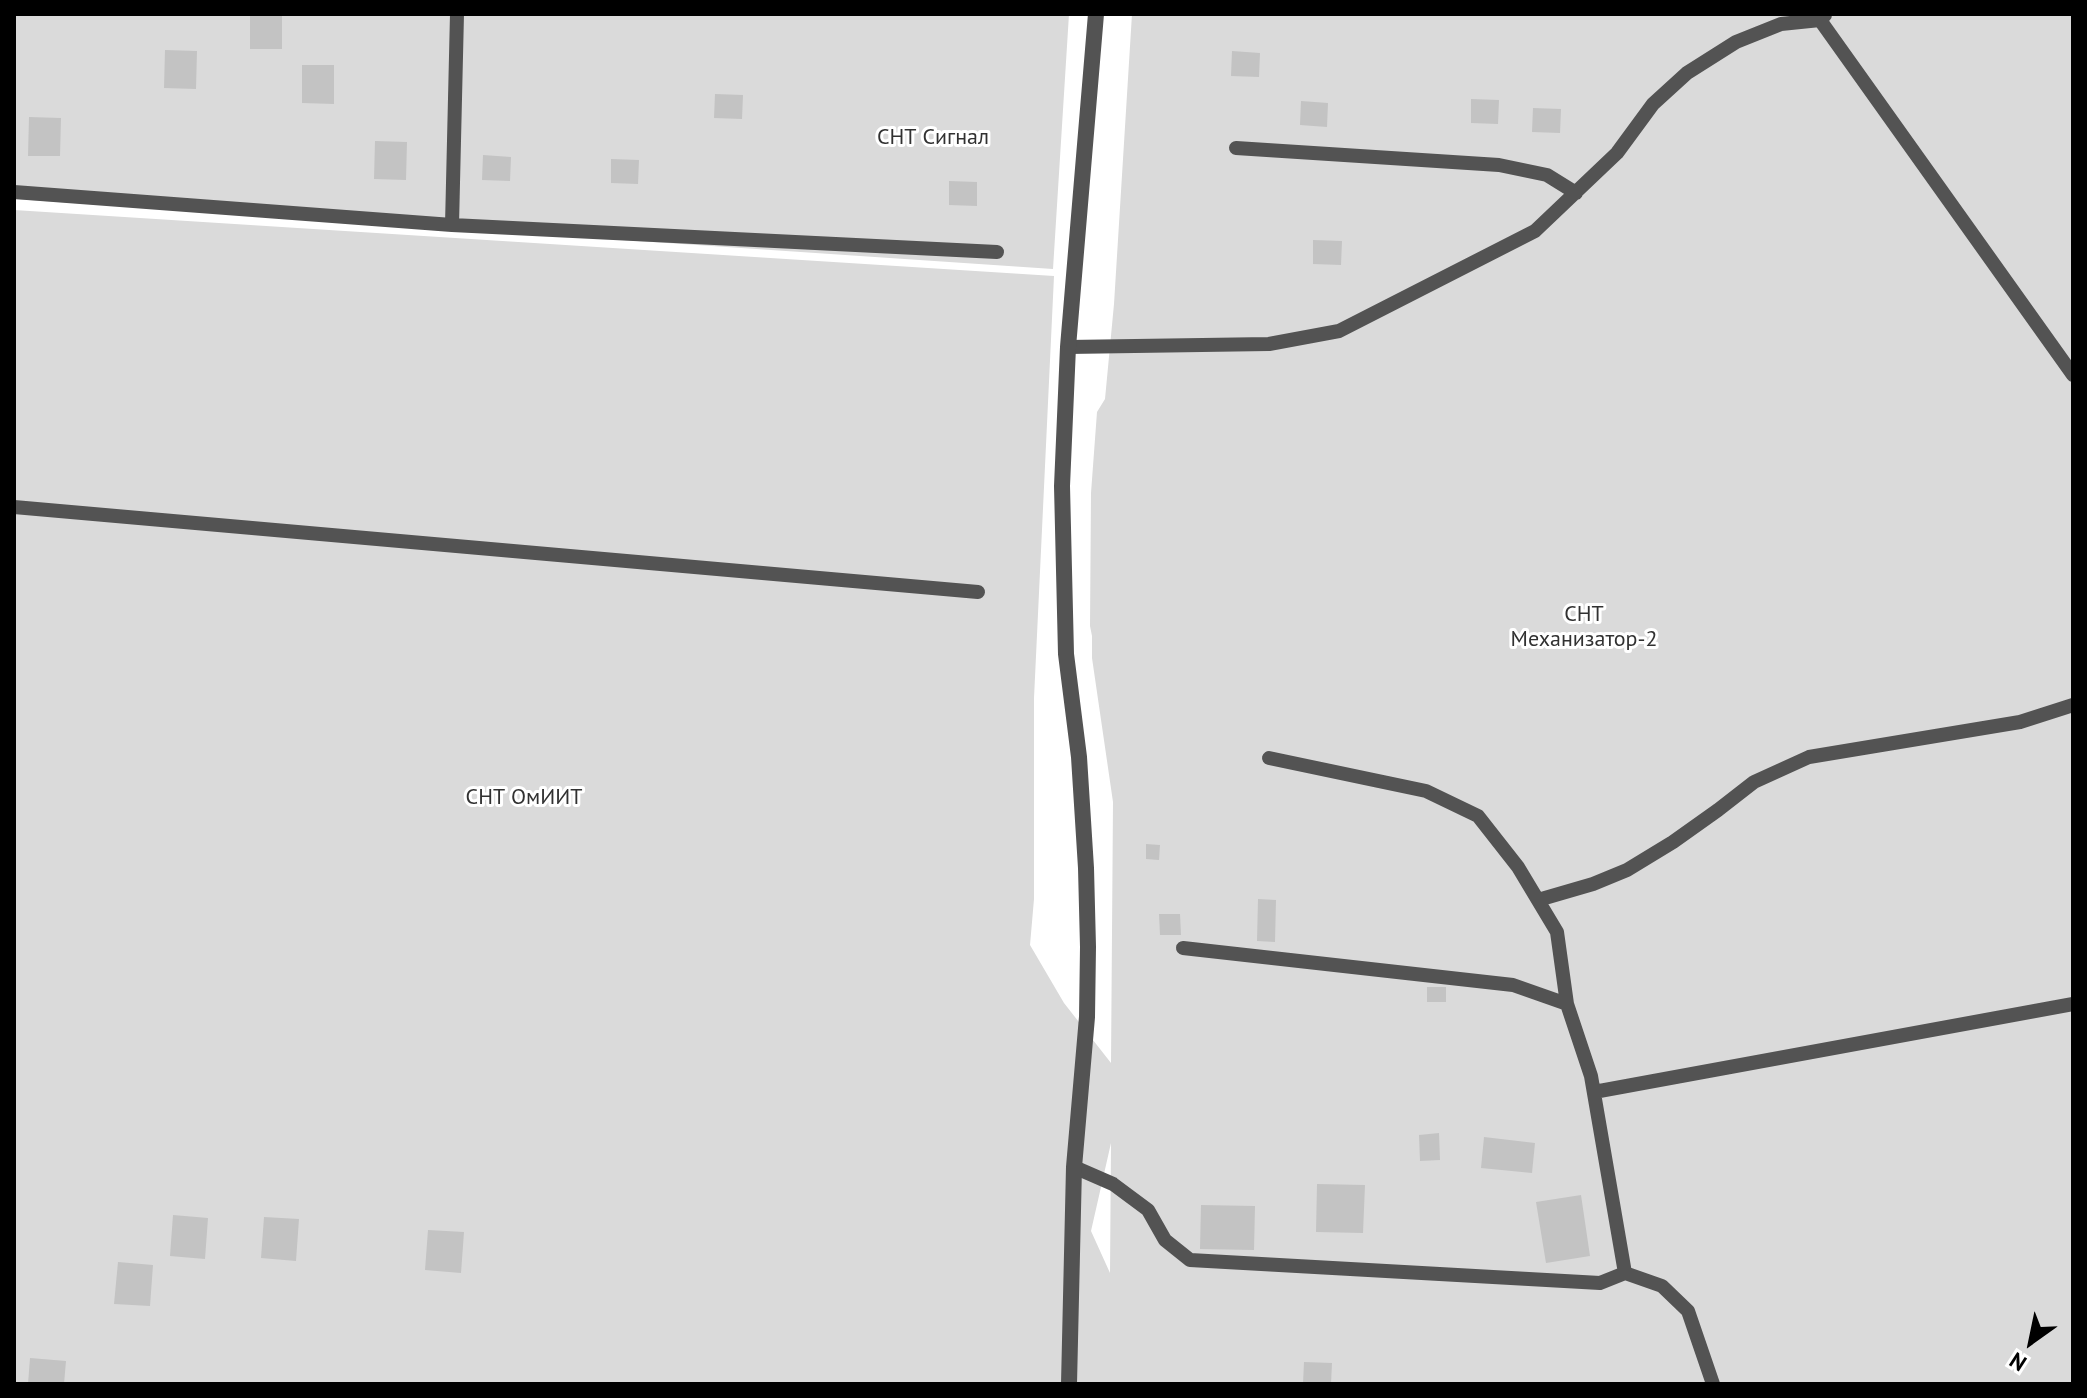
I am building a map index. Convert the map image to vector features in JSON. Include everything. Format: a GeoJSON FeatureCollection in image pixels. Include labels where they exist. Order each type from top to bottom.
{"type":"FeatureCollection","features":[{"type":"Feature","properties":{"kind":"street"},"geometry":{"type":"LineString","coordinates":[[1069,1384],[1074,1167],[1087,1017],[1088,947],[1079,757],[1066,654],[1062,486],[1068,347],[1096,14]]}},
{"type":"Feature","properties":{"kind":"lane"},"geometry":{"type":"LineString","coordinates":[[452,225],[457,14]]}},
{"type":"Feature","properties":{"kind":"lane"},"geometry":{"type":"LineString","coordinates":[[1068,347],[1269,344],[1339,331],[1535,231],[1617,153],[1653,104],[1687,73],[1747,37],[1781,24],[1823,17],[2073,375]]}},
{"type":"Feature","properties":{"kind":"lane"},"geometry":{"type":"LineString","coordinates":[[1236,148],[1499,165],[1547,175],[1576,193]]}},
{"type":"Feature","properties":{"kind":"lane"},"geometry":{"type":"LineString","coordinates":[[14,192],[452,225],[997,252]]}},
{"type":"Feature","properties":{"kind":"lane"},"geometry":{"type":"LineString","coordinates":[[14,507],[978,592]]}},
{"type":"Feature","properties":{"kind":"lane"},"geometry":{"type":"LineString","coordinates":[[1538,900],[1593,884],[1627,870],[1684,834],[1754,782],[1809,757],[2020,722],[2073,705]]}},
{"type":"Feature","properties":{"kind":"lane"},"geometry":{"type":"LineString","coordinates":[[1269,758],[1426,791],[1478,816],[1518,867],[1557,932],[1567,1004],[1591,1076],[1625,1273]]}},
{"type":"Feature","properties":{"kind":"lane"},"geometry":{"type":"LineString","coordinates":[[1183,948],[1513,985],[1567,1004]]}},
{"type":"Feature","properties":{"kind":"lane"},"geometry":{"type":"LineString","coordinates":[[1594,1092],[2073,1004]]}},
{"type":"Feature","properties":{"kind":"lane"},"geometry":{"type":"LineString","coordinates":[[1074,1167],[1113,1184],[1148,1210],[1165,1240],[1190,1260],[1600,1283],[1625,1273],[1662,1286],[1688,1311],[1713,1384]]}},
{"type":"Feature","properties":{"kind":"green space","name":"СНТ Сигнал"},"geometry":{"type":"Polygon","coordinates":[[[14,14],[1069,14],[1053,269],[14,199],[14,14]]]}},
{"type":"Feature","properties":{"kind":"green space"},"geometry":{"type":"Polygon","coordinates":[[[1132,14],[2073,14],[2073,1384],[14,1384],[14,210],[1054,276],[1034,698],[1034,899],[1030,945],[1064,1003],[1111,1063],[1113,802],[1090,626],[1091,493],[1097,412],[1105,399],[1132,14]],[[1111,1143],[1091,1231],[1110,1273],[1111,1143]]]}},
{"type":"Feature","properties":{"kind":"building"},"geometry":{"type":"Polygon","coordinates":[[[250,14],[282,14],[282,49],[250,49],[250,14]]]}},
{"type":"Feature","properties":{"kind":"building"},"geometry":{"type":"Polygon","coordinates":[[[165,50],[197,51],[196,89],[164,88],[165,50]]]}},
{"type":"Feature","properties":{"kind":"building"},"geometry":{"type":"Polygon","coordinates":[[[1232,51],[1260,53],[1259,77],[1231,76],[1232,51]]]}},
{"type":"Feature","properties":{"kind":"building"},"geometry":{"type":"Polygon","coordinates":[[[302,65],[334,65],[334,104],[302,103],[302,65]]]}},
{"type":"Feature","properties":{"kind":"building"},"geometry":{"type":"Polygon","coordinates":[[[715,94],[743,95],[742,119],[714,118],[715,94]]]}},
{"type":"Feature","properties":{"kind":"building"},"geometry":{"type":"Polygon","coordinates":[[[1471,99],[1499,100],[1498,124],[1471,123],[1471,99]]]}},
{"type":"Feature","properties":{"kind":"building"},"geometry":{"type":"Polygon","coordinates":[[[1301,101],[1328,103],[1327,127],[1300,125],[1301,101]]]}},
{"type":"Feature","properties":{"kind":"building"},"geometry":{"type":"Polygon","coordinates":[[[1533,108],[1561,109],[1560,133],[1532,132],[1533,108]]]}},
{"type":"Feature","properties":{"kind":"building"},"geometry":{"type":"Polygon","coordinates":[[[29,117],[61,118],[60,156],[28,156],[29,117]]]}},
{"type":"Feature","properties":{"kind":"building"},"geometry":{"type":"Polygon","coordinates":[[[375,141],[407,142],[406,180],[374,179],[375,141]]]}},
{"type":"Feature","properties":{"kind":"building"},"geometry":{"type":"Polygon","coordinates":[[[483,155],[511,157],[510,181],[482,180],[483,155]]]}},
{"type":"Feature","properties":{"kind":"building"},"geometry":{"type":"Polygon","coordinates":[[[611,159],[639,160],[638,184],[611,183],[611,159]]]}},
{"type":"Feature","properties":{"kind":"building"},"geometry":{"type":"Polygon","coordinates":[[[949,181],[977,182],[977,206],[949,205],[949,181]]]}},
{"type":"Feature","properties":{"kind":"building"},"geometry":{"type":"Polygon","coordinates":[[[1313,240],[1342,241],[1341,265],[1313,264],[1313,240]]]}},
{"type":"Feature","properties":{"kind":"building"},"geometry":{"type":"Polygon","coordinates":[[[1146,844],[1160,845],[1159,860],[1146,859],[1146,844]]]}},
{"type":"Feature","properties":{"kind":"building"},"geometry":{"type":"Polygon","coordinates":[[[1258,899],[1276,900],[1275,942],[1257,941],[1258,899]]]}},
{"type":"Feature","properties":{"kind":"building"},"geometry":{"type":"Polygon","coordinates":[[[1159,914],[1180,914],[1181,935],[1160,935],[1159,914]]]}},
{"type":"Feature","properties":{"kind":"building"},"geometry":{"type":"Polygon","coordinates":[[[1427,987],[1446,987],[1446,1002],[1427,1002],[1427,987]]]}},
{"type":"Feature","properties":{"kind":"building"},"geometry":{"type":"Polygon","coordinates":[[[1439,1133],[1440,1160],[1420,1161],[1419,1135],[1439,1133]]]}},
{"type":"Feature","properties":{"kind":"building"},"geometry":{"type":"Polygon","coordinates":[[[1484,1137],[1535,1143],[1532,1173],[1481,1168],[1484,1137]]]}},
{"type":"Feature","properties":{"kind":"building"},"geometry":{"type":"Polygon","coordinates":[[[1317,1184],[1365,1185],[1363,1233],[1316,1232],[1317,1184]]]}},
{"type":"Feature","properties":{"kind":"building"},"geometry":{"type":"Polygon","coordinates":[[[1581,1195],[1590,1256],[1546,1263],[1536,1202],[1581,1195]]]}},
{"type":"Feature","properties":{"kind":"building"},"geometry":{"type":"Polygon","coordinates":[[[1201,1205],[1255,1206],[1254,1250],[1200,1249],[1201,1205]]]}},
{"type":"Feature","properties":{"kind":"building"},"geometry":{"type":"Polygon","coordinates":[[[173,1215],[208,1218],[205,1259],[170,1256],[173,1215]]]}},
{"type":"Feature","properties":{"kind":"building"},"geometry":{"type":"Polygon","coordinates":[[[264,1217],[299,1219],[296,1261],[261,1258],[264,1217]]]}},
{"type":"Feature","properties":{"kind":"building"},"geometry":{"type":"Polygon","coordinates":[[[428,1230],[464,1232],[461,1273],[425,1270],[428,1230]]]}},
{"type":"Feature","properties":{"kind":"building"},"geometry":{"type":"Polygon","coordinates":[[[118,1262],[153,1265],[150,1306],[114,1304],[118,1262]]]}},
{"type":"Feature","properties":{"kind":"building"},"geometry":{"type":"Polygon","coordinates":[[[30,1358],[66,1361],[64,1384],[28,1384],[30,1358]]]}},
{"type":"Feature","properties":{"kind":"building"},"geometry":{"type":"Polygon","coordinates":[[[1304,1362],[1332,1363],[1331,1384],[1303,1384],[1304,1362]]]}},
{"type":"Feature","properties":{"kind":"park label","name":"СНТ Механизатор-2"},"geometry":{"type":"Point","coordinates":[1584,628]}},
{"type":"Feature","properties":{"kind":"park label","name":"СНТ ОмИИТ"},"geometry":{"type":"Point","coordinates":[524,798]}}]}
